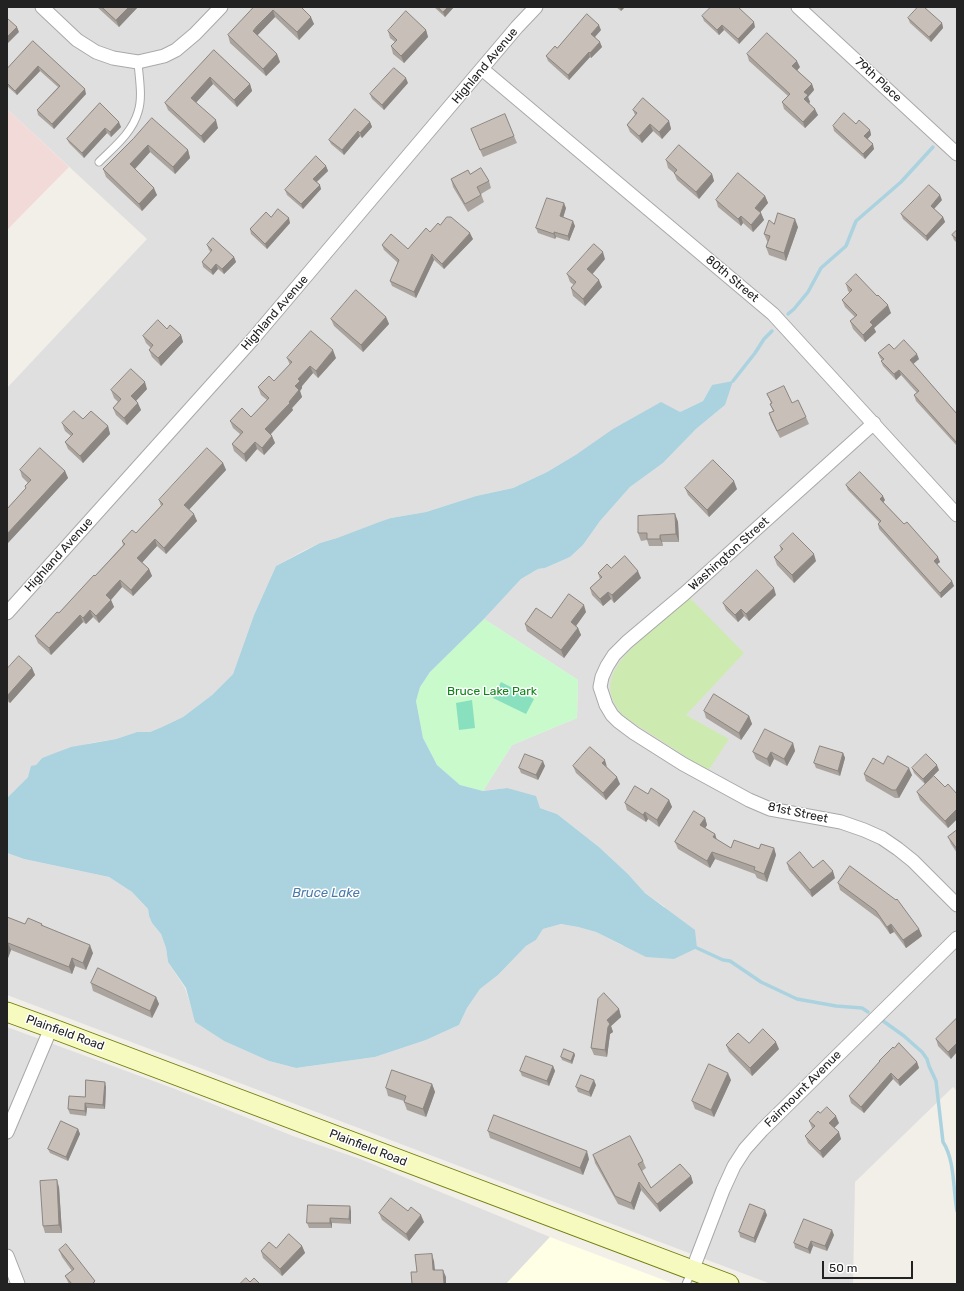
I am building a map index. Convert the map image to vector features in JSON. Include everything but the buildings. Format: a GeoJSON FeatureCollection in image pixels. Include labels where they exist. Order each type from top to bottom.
{"type":"FeatureCollection","features":[{"type":"Feature","properties":{"kind":"main road","name":"Plainfield Road"},"geometry":{"type":"LineString","coordinates":[[7,1012],[689,1277],[730,1284]]}},
{"type":"Feature","properties":{"kind":"street"},"geometry":{"type":"LineString","coordinates":[[42,7],[77,40],[96,52],[113,58],[138,62],[164,56],[186,43],[221,7]]}},
{"type":"Feature","properties":{"kind":"street","name":"Highland Avenue"},"geometry":{"type":"LineString","coordinates":[[7,613],[252,340],[536,7]]}},
{"type":"Feature","properties":{"kind":"street","name":"79th Place"},"geometry":{"type":"LineString","coordinates":[[798,7],[957,154]]}},
{"type":"Feature","properties":{"kind":"street","name":"80th Street"},"geometry":{"type":"LineString","coordinates":[[482,69],[773,314],[874,423],[957,516]]}},
{"type":"Feature","properties":{"kind":"street","name":"Washington Street"},"geometry":{"type":"LineString","coordinates":[[601,693],[600,686],[602,677],[607,666],[614,655],[626,642],[684,594],[874,423]]}},
{"type":"Feature","properties":{"kind":"street","name":"81st Street"},"geometry":{"type":"LineString","coordinates":[[601,693],[612,715],[634,733],[683,764],[749,800],[770,809],[841,822],[882,838],[913,861],[957,905]]}},
{"type":"Feature","properties":{"kind":"street","name":"Fairmount Avenue"},"geometry":{"type":"LineString","coordinates":[[689,1277],[723,1190],[734,1166],[745,1149],[762,1130],[957,938]]}},
{"type":"Feature","properties":{"kind":"street"},"geometry":{"type":"LineString","coordinates":[[7,1132],[51,1028]]}},
{"type":"Feature","properties":{"kind":"street"},"geometry":{"type":"LineString","coordinates":[[7,1256],[18,1284]]}},
{"type":"Feature","properties":{"kind":"lane"},"geometry":{"type":"LineString","coordinates":[[99,162],[126,136],[138,112],[140,94],[138,62]]}},
{"type":"Feature","properties":{"kind":"shaded area"},"geometry":{"type":"Polygon","coordinates":[[[7,7],[957,7],[957,1091],[953,1087],[855,1182],[853,1284],[771,1284],[7,995],[7,853],[24,859],[109,877],[132,892],[148,909],[152,923],[161,934],[166,948],[168,962],[185,988],[196,1022],[224,1041],[269,1061],[296,1068],[375,1057],[426,1040],[459,1025],[467,1008],[480,989],[498,975],[526,946],[536,940],[543,929],[561,924],[578,927],[596,932],[623,946],[665,907],[645,893],[628,874],[599,847],[557,814],[540,808],[507,788],[483,791],[512,745],[577,718],[578,680],[484,619],[521,579],[538,569],[545,568],[570,557],[583,545],[600,521],[630,487],[663,463],[696,429],[725,405],[712,385],[703,401],[680,412],[577,454],[547,472],[513,488],[476,496],[426,512],[391,518],[320,543],[303,551],[276,566],[254,615],[233,674],[212,695],[183,717],[150,732],[137,732],[116,739],[91,743],[42,758],[28,777],[7,798],[7,388],[147,239],[7,109],[7,7]]]}},
{"type":"Feature","properties":{"kind":"shaded area"},"geometry":{"type":"Polygon","coordinates":[[[7,109],[69,167],[7,230],[7,109]]]}},
{"type":"Feature","properties":{"kind":"shaded area"},"geometry":{"type":"Polygon","coordinates":[[[7,1027],[175,1089],[293,1136],[360,1159],[550,1237],[506,1284],[7,1284],[7,1027]]]}},
{"type":"Feature","properties":{"kind":"shaded area"},"geometry":{"type":"Polygon","coordinates":[[[550,1237],[661,1279],[674,1284],[506,1284],[550,1237]]]}},
{"type":"Feature","properties":{"kind":"green space"},"geometry":{"type":"Polygon","coordinates":[[[689,597],[744,653],[686,715],[729,739],[708,771],[626,718],[616,705],[611,693],[611,681],[615,670],[622,659],[641,639],[689,597]]]}},
{"type":"Feature","properties":{"kind":"green space","name":"Bruce Lake Park"},"geometry":{"type":"Polygon","coordinates":[[[484,619],[578,680],[577,718],[512,745],[483,791],[460,785],[437,765],[423,738],[416,701],[420,687],[430,672],[484,619]]]}},
{"type":"Feature","properties":{"kind":"green space"},"geometry":{"type":"Polygon","coordinates":[[[501,682],[534,699],[526,714],[493,698],[501,682]]]}},
{"type":"Feature","properties":{"kind":"green space"},"geometry":{"type":"Polygon","coordinates":[[[472,700],[475,728],[459,730],[456,703],[472,700]]]}},
{"type":"Feature","properties":{"kind":"water","name":"Bruce Lake"},"geometry":{"type":"Polygon","coordinates":[[[733,381],[725,405],[696,429],[663,463],[630,487],[600,521],[583,545],[570,557],[545,568],[538,569],[521,579],[484,619],[430,672],[420,687],[416,701],[423,738],[437,765],[460,785],[483,791],[507,788],[536,796],[540,808],[557,814],[599,847],[628,874],[645,893],[695,930],[697,948],[674,959],[646,957],[596,932],[578,927],[561,924],[543,929],[536,940],[526,946],[498,975],[480,989],[467,1008],[459,1025],[426,1040],[375,1057],[296,1068],[269,1061],[224,1041],[195,1022],[186,988],[168,962],[166,948],[161,934],[152,923],[148,909],[132,892],[109,877],[24,859],[7,853],[7,798],[28,777],[31,766],[36,765],[42,758],[71,747],[116,739],[137,732],[150,732],[162,727],[183,717],[212,695],[233,674],[254,615],[276,566],[320,543],[391,518],[426,512],[476,496],[513,488],[547,472],[577,454],[613,429],[661,402],[680,412],[703,401],[712,385],[733,381]]]}},
{"type":"Feature","properties":{"kind":"waterway"},"geometry":{"type":"LineString","coordinates":[[788,314],[808,292],[821,268],[846,246],[856,221],[901,182],[933,147]]}},
{"type":"Feature","properties":{"kind":"waterway"},"geometry":{"type":"LineString","coordinates":[[733,381],[764,339],[772,331]]}},
{"type":"Feature","properties":{"kind":"waterway"},"geometry":{"type":"LineString","coordinates":[[697,948],[723,960],[730,961],[761,982],[797,999],[836,1006],[862,1008],[868,1012]]}},
{"type":"Feature","properties":{"kind":"waterway"},"geometry":{"type":"LineString","coordinates":[[879,1018],[904,1036],[922,1052],[927,1059],[936,1081],[943,1142],[947,1149],[952,1166],[957,1211]]}}]}
